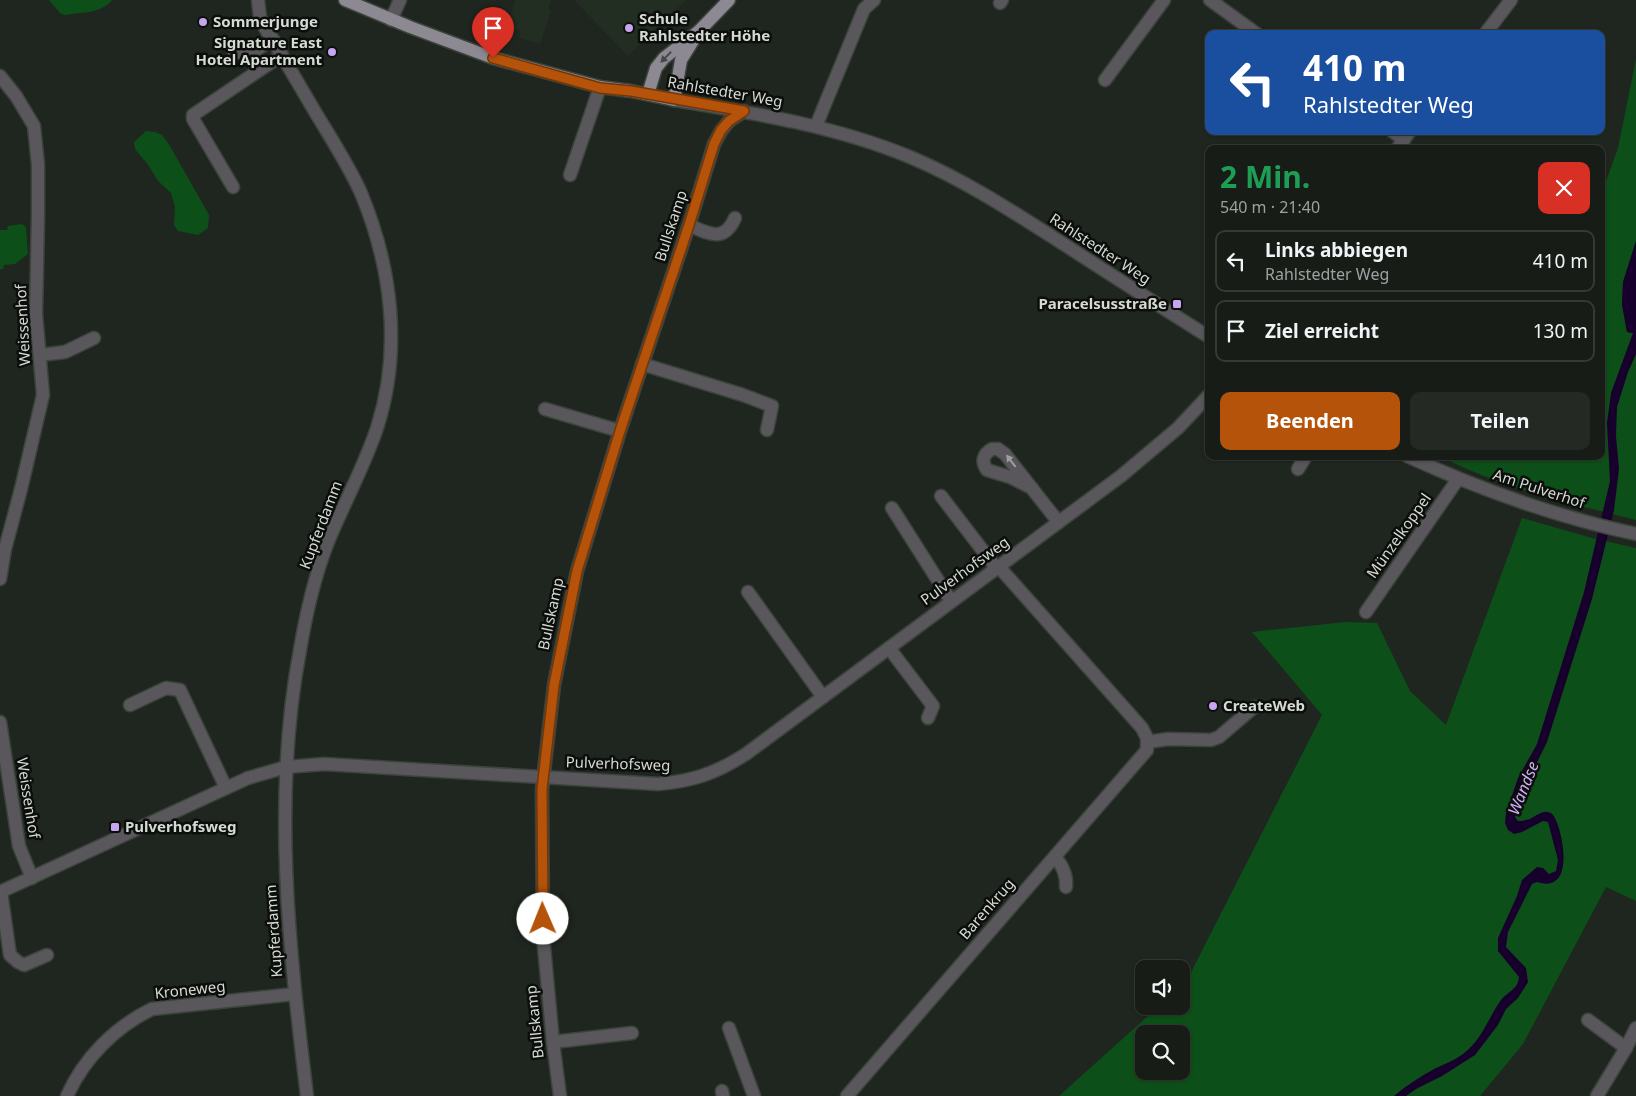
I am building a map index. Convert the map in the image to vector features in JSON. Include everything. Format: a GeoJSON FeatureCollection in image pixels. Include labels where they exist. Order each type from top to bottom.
{"type":"FeatureCollection","features":[{"type":"Feature","properties":{"kind":"main road","name":"Rahlstedter Weg"},"geometry":{"type":"LineString","coordinates":[[345,0],[391,20],[493,58],[600,88],[648,94],[674,100]]}},
{"type":"Feature","properties":{"kind":"main road"},"geometry":{"type":"LineString","coordinates":[[648,94],[656,68],[664,58],[699,31],[729,0]]}},
{"type":"Feature","properties":{"kind":"main road"},"geometry":{"type":"LineString","coordinates":[[674,100],[681,60],[699,31]]}},
{"type":"Feature","properties":{"kind":"street","name":"Kupferdamm"},"geometry":{"type":"LineString","coordinates":[[258,0],[260,17],[360,192],[372,224],[386,274],[390,298],[392,332],[388,381],[376,430],[328,544],[308,614],[295,680],[286,767],[285,848],[296,994],[307,1096]]}},
{"type":"Feature","properties":{"kind":"street"},"geometry":{"type":"LineString","coordinates":[[391,20],[400,0]]}},
{"type":"Feature","properties":{"kind":"street"},"geometry":{"type":"LineString","coordinates":[[816,126],[864,9],[874,0]]}},
{"type":"Feature","properties":{"kind":"street"},"geometry":{"type":"LineString","coordinates":[[1105,80],[1164,0]]}},
{"type":"Feature","properties":{"kind":"street"},"geometry":{"type":"LineString","coordinates":[[1210,0],[1251,30]]}},
{"type":"Feature","properties":{"kind":"street"},"geometry":{"type":"LineString","coordinates":[[1488,30],[1511,0]]}},
{"type":"Feature","properties":{"kind":"street"},"geometry":{"type":"LineString","coordinates":[[234,53],[256,50],[272,39]]}},
{"type":"Feature","properties":{"kind":"street"},"geometry":{"type":"LineString","coordinates":[[233,187],[192,115],[282,55]]}},
{"type":"Feature","properties":{"kind":"street","name":"Weissenhof"},"geometry":{"type":"LineString","coordinates":[[0,76],[34,126],[38,165],[36,314],[43,395],[5,549],[0,579]]}},
{"type":"Feature","properties":{"kind":"street"},"geometry":{"type":"LineString","coordinates":[[570,175],[600,88]]}},
{"type":"Feature","properties":{"kind":"street","name":"Rahlstedter Weg"},"geometry":{"type":"LineString","coordinates":[[674,100],[744,111],[816,126],[889,149],[949,176],[1008,209],[1205,334]]}},
{"type":"Feature","properties":{"kind":"street","name":"Bullskamp"},"geometry":{"type":"LineString","coordinates":[[560,1096],[543,936],[543,777],[554,685],[577,571],[620,431],[714,144],[721,130],[729,121],[744,111]]}},
{"type":"Feature","properties":{"kind":"street"},"geometry":{"type":"LineString","coordinates":[[689,225],[715,235],[720,234],[731,226],[735,218]]}},
{"type":"Feature","properties":{"kind":"street"},"geometry":{"type":"LineString","coordinates":[[40,356],[65,352],[94,338]]}},
{"type":"Feature","properties":{"kind":"street"},"geometry":{"type":"LineString","coordinates":[[642,364],[743,395],[772,406],[767,430]]}},
{"type":"Feature","properties":{"kind":"street","name":"Pulverhofsweg"},"geometry":{"type":"LineString","coordinates":[[0,892],[226,788],[255,776],[286,767],[324,764],[658,784],[680,783],[696,779],[725,767],[746,754],[998,568],[1121,476],[1178,428],[1205,399]]}},
{"type":"Feature","properties":{"kind":"street"},"geometry":{"type":"LineString","coordinates":[[544,409],[620,431]]}},
{"type":"Feature","properties":{"kind":"street"},"geometry":{"type":"LineString","coordinates":[[1298,468],[1303,460]]}},
{"type":"Feature","properties":{"kind":"street","name":"Am Pulverhof"},"geometry":{"type":"LineString","coordinates":[[1416,460],[1458,479],[1537,508],[1614,530],[1636,534]]}},
{"type":"Feature","properties":{"kind":"street","name":"Münzelkoppel"},"geometry":{"type":"LineString","coordinates":[[1366,612],[1458,479]]}},
{"type":"Feature","properties":{"kind":"street"},"geometry":{"type":"LineString","coordinates":[[1032,488],[1059,522]]}},
{"type":"Feature","properties":{"kind":"street"},"geometry":{"type":"LineString","coordinates":[[941,496],[998,568],[1142,728],[1148,742],[1168,739],[1211,740],[1218,737],[1254,707]]}},
{"type":"Feature","properties":{"kind":"street"},"geometry":{"type":"LineString","coordinates":[[892,508],[952,601]]}},
{"type":"Feature","properties":{"kind":"street"},"geometry":{"type":"LineString","coordinates":[[748,592],[823,697]]}},
{"type":"Feature","properties":{"kind":"street"},"geometry":{"type":"LineString","coordinates":[[889,648],[933,706],[928,718]]}},
{"type":"Feature","properties":{"kind":"street"},"geometry":{"type":"LineString","coordinates":[[130,705],[166,688],[180,690],[226,788]]}},
{"type":"Feature","properties":{"kind":"street","name":"Weissenhof"},"geometry":{"type":"LineString","coordinates":[[0,722],[19,846],[32,878]]}},
{"type":"Feature","properties":{"kind":"street","name":"Barenkrug"},"geometry":{"type":"LineString","coordinates":[[847,1096],[1145,753],[1148,742]]}},
{"type":"Feature","properties":{"kind":"street"},"geometry":{"type":"LineString","coordinates":[[1055,856],[1066,875],[1066,887]]}},
{"type":"Feature","properties":{"kind":"street"},"geometry":{"type":"LineString","coordinates":[[0,892],[10,955],[18,962],[24,964],[46,955]]}},
{"type":"Feature","properties":{"kind":"street","name":"Kroneweg"},"geometry":{"type":"LineString","coordinates":[[67,1096],[75,1078],[118,1029],[152,1009],[296,994]]}},
{"type":"Feature","properties":{"kind":"street"},"geometry":{"type":"LineString","coordinates":[[1588,1020],[1626,1048]]}},
{"type":"Feature","properties":{"kind":"street"},"geometry":{"type":"LineString","coordinates":[[729,1028],[754,1096]]}},
{"type":"Feature","properties":{"kind":"street"},"geometry":{"type":"LineString","coordinates":[[1597,1096],[1636,1028]]}},
{"type":"Feature","properties":{"kind":"street"},"geometry":{"type":"LineString","coordinates":[[553,1042],[632,1033]]}},
{"type":"Feature","properties":{"kind":"shaded area"},"geometry":{"type":"Polygon","coordinates":[[[515,0],[551,0],[548,9],[551,11],[540,44],[519,38],[521,31],[507,28],[515,0]]]}},
{"type":"Feature","properties":{"kind":"shaded area","name":"Schule Rahlstedter Höhe"},"geometry":{"type":"Polygon","coordinates":[[[574,0],[686,0],[628,56],[574,0]]]}},
{"type":"Feature","properties":{"kind":"green space"},"geometry":{"type":"Polygon","coordinates":[[[49,0],[112,0],[97,10],[65,15],[60,13],[49,0]]]}},
{"type":"Feature","properties":{"kind":"green space"},"geometry":{"type":"Polygon","coordinates":[[[1636,59],[1636,241],[1623,282],[1622,305],[1627,332],[1636,334],[1636,520],[1511,486],[1448,460],[1605,460],[1605,184],[1618,148],[1636,59]]]}},
{"type":"Feature","properties":{"kind":"green space"},"geometry":{"type":"Polygon","coordinates":[[[146,131],[162,135],[209,215],[208,228],[198,235],[178,231],[174,225],[175,207],[171,193],[158,181],[135,149],[134,142],[146,131]]]}},
{"type":"Feature","properties":{"kind":"green space"},"geometry":{"type":"Polygon","coordinates":[[[22,224],[26,227],[28,254],[15,264],[4,265],[3,269],[0,269],[0,230],[7,230],[8,226],[22,224]]]}},
{"type":"Feature","properties":{"kind":"green space"},"geometry":{"type":"Polygon","coordinates":[[[1522,518],[1592,538],[1636,548],[1636,901],[1606,887],[1523,1044],[1480,1096],[1059,1096],[1135,1028],[1135,1080],[1190,1080],[1190,1025],[1138,1025],[1149,1015],[1190,1015],[1190,974],[1322,715],[1252,632],[1346,622],[1377,623],[1410,691],[1446,725],[1522,518]]]}},
{"type":"Feature","properties":{"kind":"water","name":"Wandse"},"geometry":{"type":"Polygon","coordinates":[[[1636,241],[1636,354],[1617,407],[1616,436],[1619,469],[1614,510],[1592,599],[1547,742],[1526,785],[1515,817],[1518,821],[1522,821],[1544,812],[1551,813],[1559,827],[1562,840],[1563,867],[1559,878],[1550,883],[1537,882],[1532,884],[1508,932],[1506,947],[1526,968],[1528,982],[1518,998],[1506,1009],[1498,1025],[1475,1055],[1406,1096],[1394,1096],[1420,1077],[1457,1058],[1470,1048],[1480,1036],[1501,1000],[1517,985],[1519,977],[1498,951],[1498,938],[1522,880],[1537,867],[1543,868],[1549,874],[1556,871],[1558,860],[1548,822],[1543,821],[1514,834],[1508,830],[1505,823],[1506,813],[1518,778],[1537,744],[1584,592],[1610,481],[1607,423],[1611,393],[1633,333],[1627,332],[1622,305],[1623,282],[1636,241]]]}},
{"type":"Feature","properties":{"kind":"place","name":"Sommerjunge"},"geometry":{"type":"Point","coordinates":[203,22]}},
{"type":"Feature","properties":{"kind":"place","name":"Schule Rahlstedter Höhe"},"geometry":{"type":"Point","coordinates":[629,28]}},
{"type":"Feature","properties":{"kind":"place","name":"Signature East Hotel Apartment"},"geometry":{"type":"Point","coordinates":[332,52]}},
{"type":"Feature","properties":{"kind":"place","name":"Paracelsusstraße"},"geometry":{"type":"Point","coordinates":[1177,304]}},
{"type":"Feature","properties":{"kind":"place","name":"CreateWeb"},"geometry":{"type":"Point","coordinates":[1213,706]}},
{"type":"Feature","properties":{"kind":"place","name":"Pulverhofsweg"},"geometry":{"type":"Point","coordinates":[115,827]}},
{"type":"Feature","properties":{"kind":"route"},"geometry":{"type":"LineString","coordinates":[[493,58],[600,88],[631,91],[744,111],[729,121],[721,130],[714,144],[620,431],[577,571],[554,685],[542,789],[543,919]]}}]}
